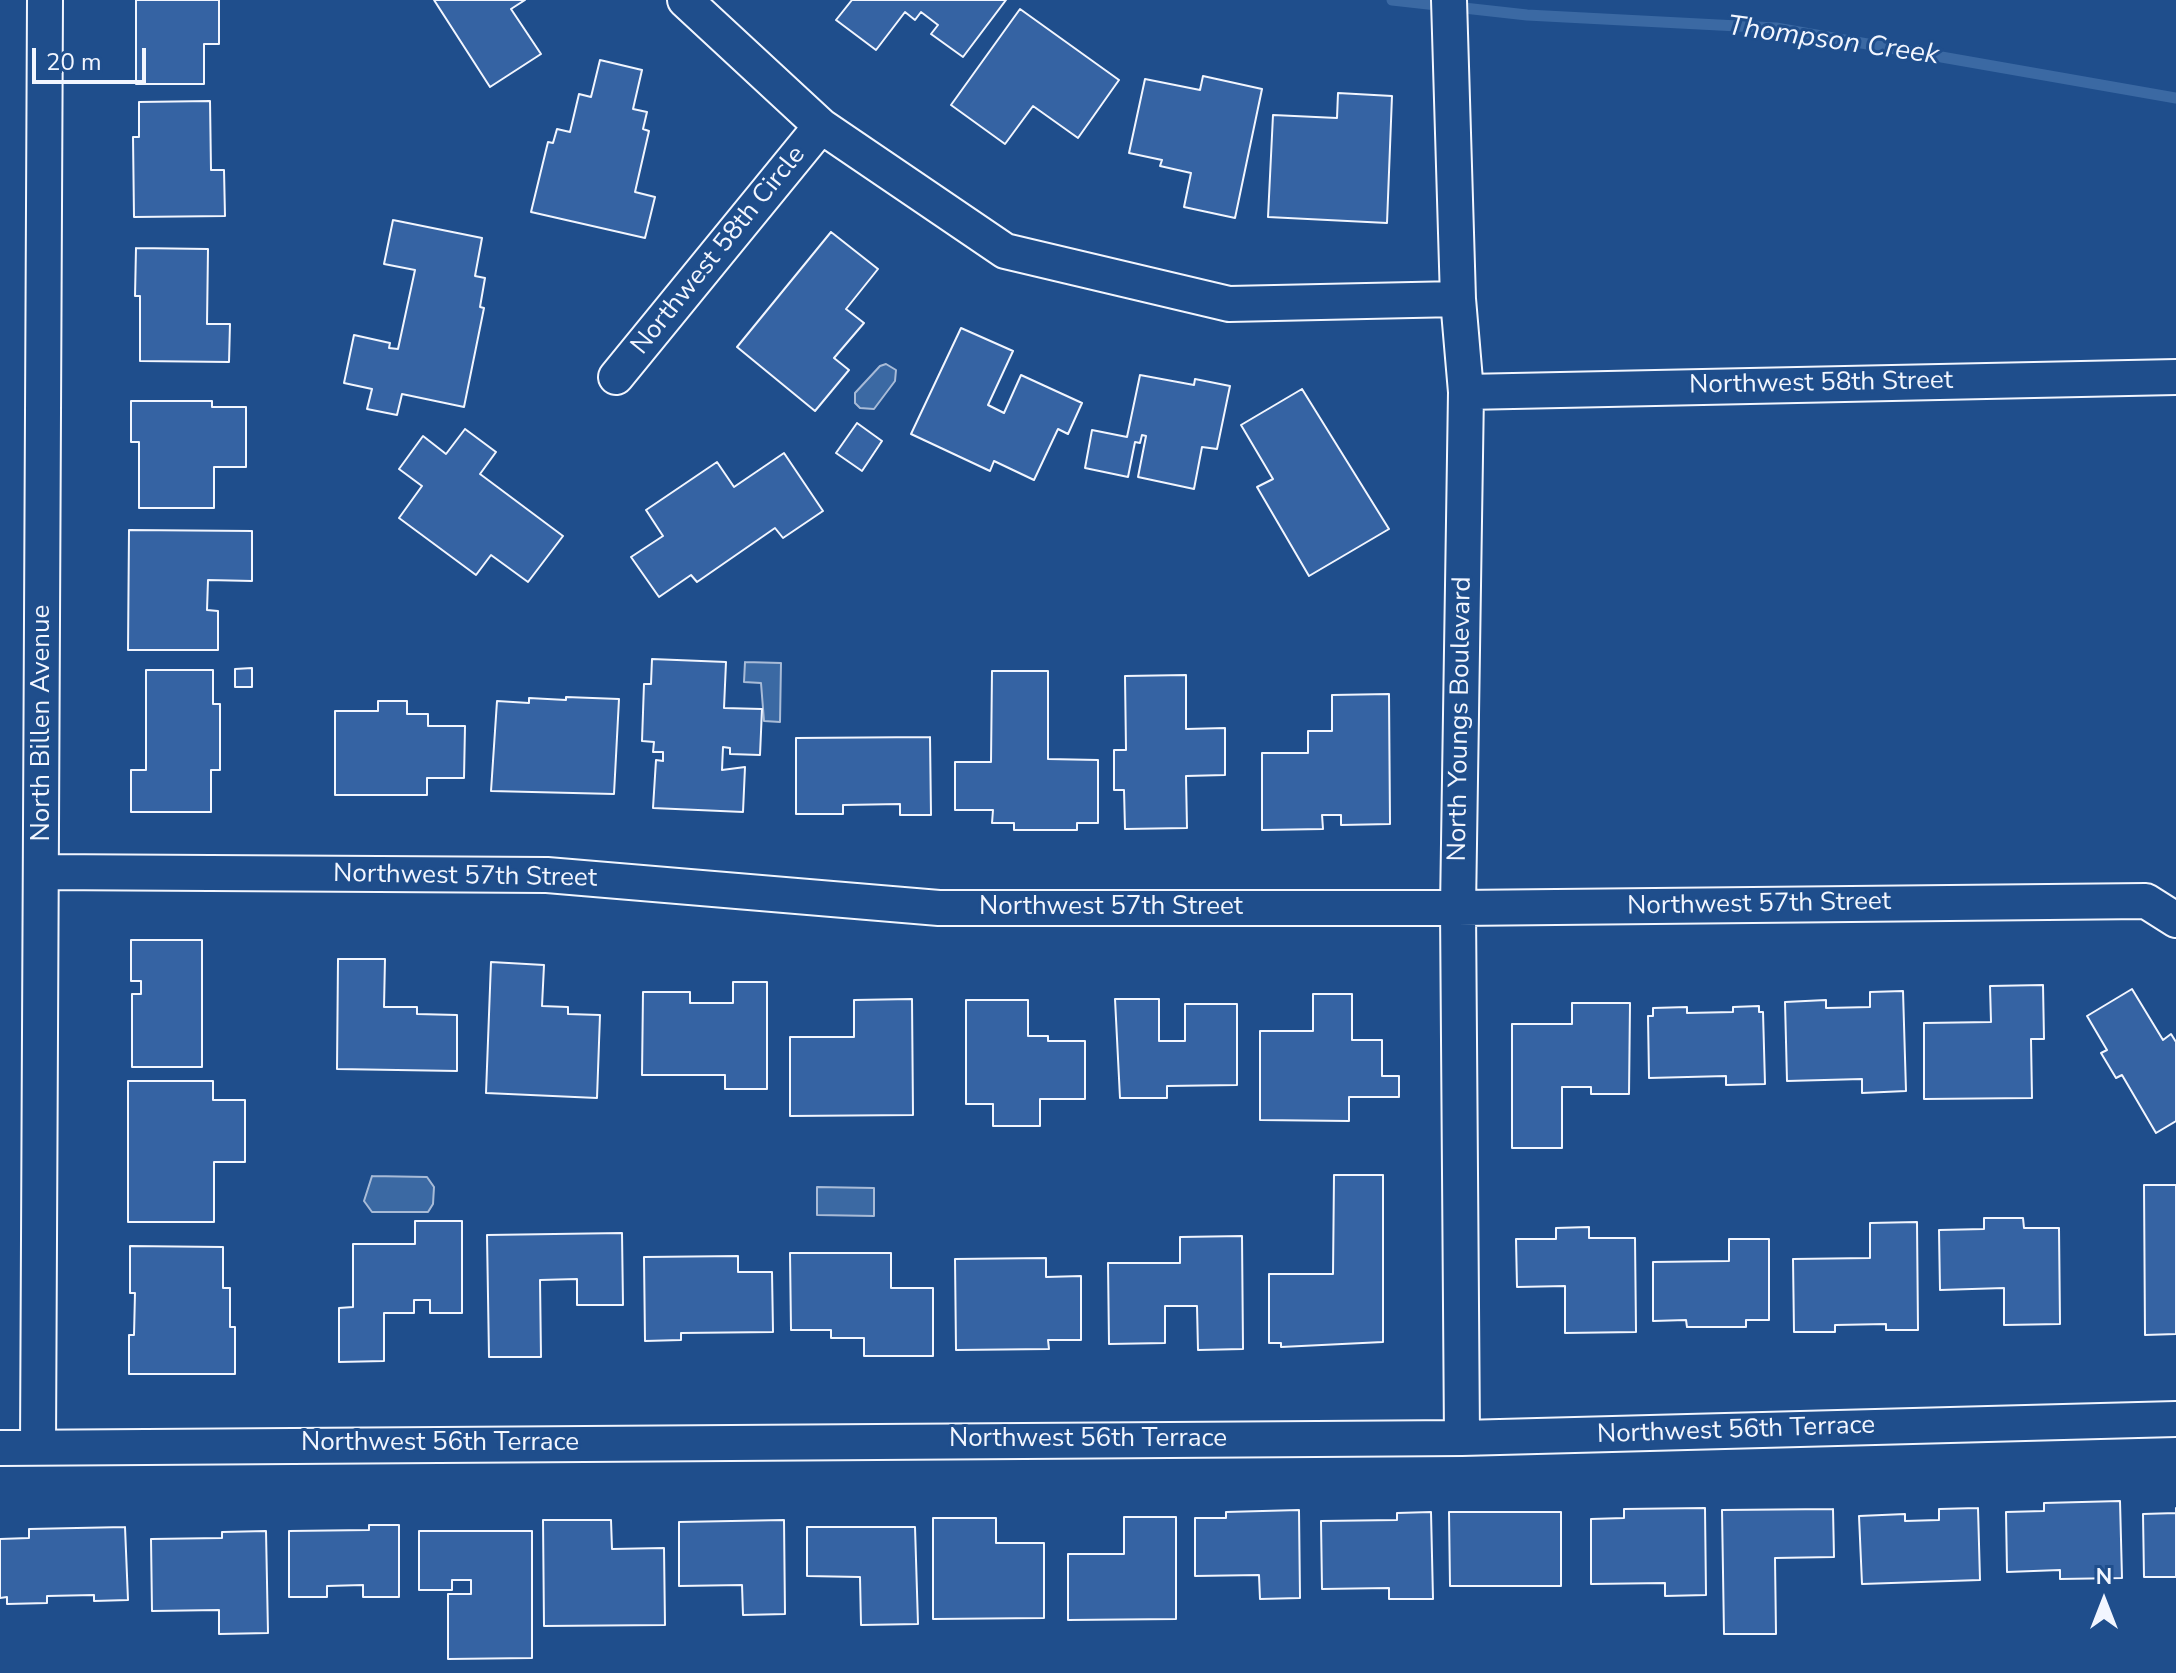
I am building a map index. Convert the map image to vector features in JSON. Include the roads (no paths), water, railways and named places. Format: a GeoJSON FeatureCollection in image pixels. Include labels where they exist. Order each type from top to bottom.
{"type":"FeatureCollection","features":[{"type":"Feature","properties":{"kind":"street","name":"North Billen Avenue"},"geometry":{"type":"LineString","coordinates":[[38,1446],[45,0]]}},
{"type":"Feature","properties":{"kind":"street"},"geometry":{"type":"LineString","coordinates":[[685,0],[821,126],[1005,251],[1229,304],[1458,299]]}},
{"type":"Feature","properties":{"kind":"street","name":"North Youngs Boulevard"},"geometry":{"type":"LineString","coordinates":[[1449,0],[1458,299],[1466,392],[1458,908],[1462,1438]]}},
{"type":"Feature","properties":{"kind":"street","name":"Northwest 58th Circle"},"geometry":{"type":"LineString","coordinates":[[616,377],[821,126]]}},
{"type":"Feature","properties":{"kind":"street","name":"Northwest 58th Street"},"geometry":{"type":"LineString","coordinates":[[1466,392],[2176,377]]}},
{"type":"Feature","properties":{"kind":"street","name":"Northwest 57th Street"},"geometry":{"type":"LineString","coordinates":[[42,872],[547,875],[939,908],[1458,908],[2146,901],[2176,920]]}},
{"type":"Feature","properties":{"kind":"street","name":"Northwest 56th Terrace"},"geometry":{"type":"LineString","coordinates":[[0,1448],[1462,1438],[2176,1419]]}},
{"type":"Feature","properties":{"kind":"water"},"geometry":{"type":"Polygon","coordinates":[[[886,364],[896,370],[895,381],[874,409],[860,408],[855,403],[855,393],[880,366],[886,364]]]}},
{"type":"Feature","properties":{"kind":"water"},"geometry":{"type":"Polygon","coordinates":[[[745,662],[781,663],[780,722],[764,721],[761,683],[744,682],[745,662]]]}},
{"type":"Feature","properties":{"kind":"water"},"geometry":{"type":"Polygon","coordinates":[[[372,1176],[427,1177],[434,1187],[433,1204],[428,1212],[372,1212],[364,1201],[372,1176]]]}},
{"type":"Feature","properties":{"kind":"water"},"geometry":{"type":"Polygon","coordinates":[[[817,1187],[874,1188],[874,1216],[817,1215],[817,1187]]]}},
{"type":"Feature","properties":{"kind":"waterway","name":"Thompson Creek"},"geometry":{"type":"LineString","coordinates":[[1392,0],[1527,15],[1776,28],[2176,98]]}}]}
